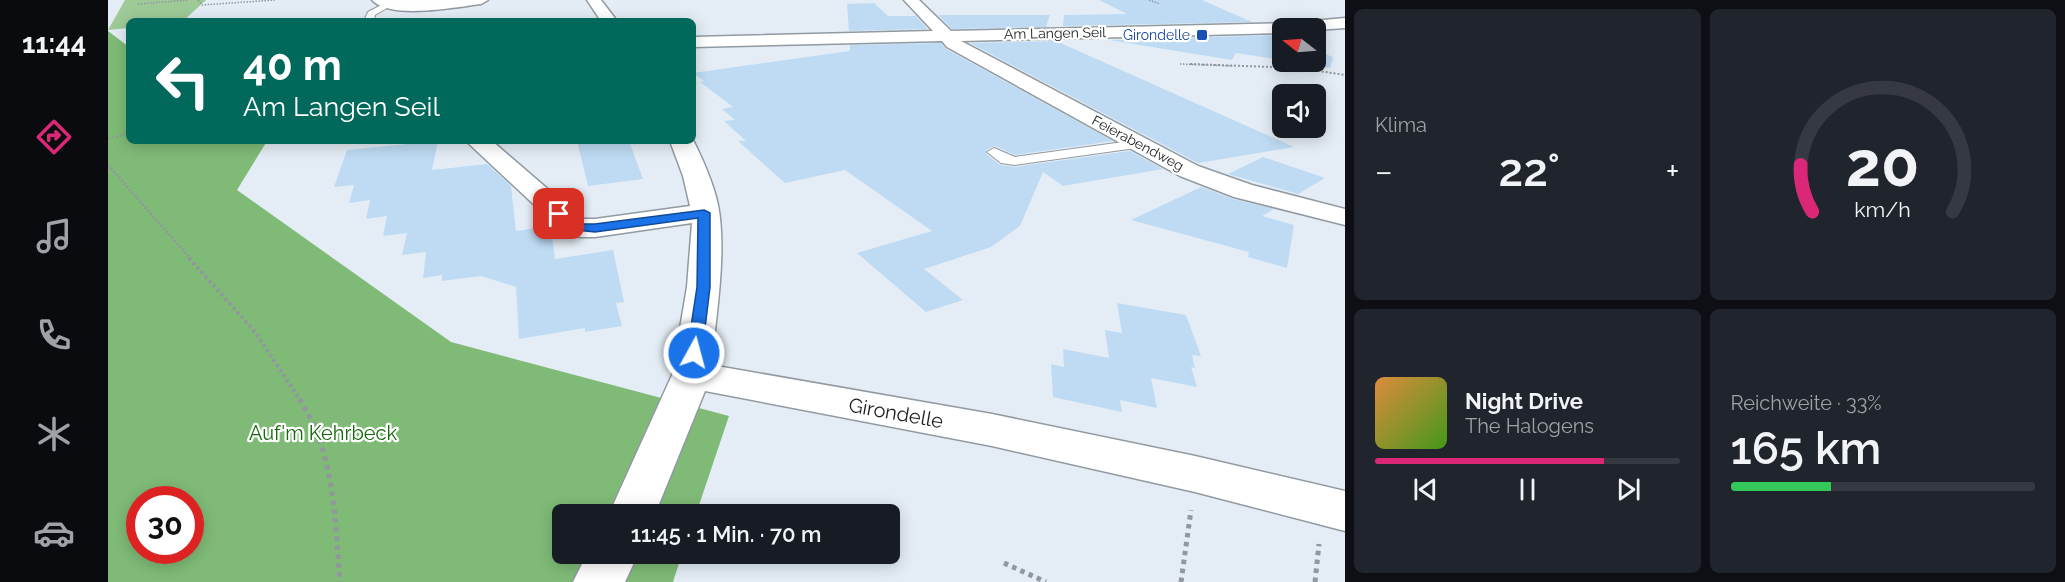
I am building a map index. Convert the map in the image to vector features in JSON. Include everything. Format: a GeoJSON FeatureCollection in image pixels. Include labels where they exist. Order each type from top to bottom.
{"type":"FeatureCollection","features":[{"type":"Feature","properties":{"kind":"street"},"geometry":{"type":"LineString","coordinates":[[385,2],[415,5],[481,0]]}},
{"type":"Feature","properties":{"kind":"street"},"geometry":{"type":"LineString","coordinates":[[594,0],[607,18]]}},
{"type":"Feature","properties":{"kind":"street"},"geometry":{"type":"LineString","coordinates":[[911,0],[945,36]]}},
{"type":"Feature","properties":{"kind":"street","name":"Am Langen Seil"},"geometry":{"type":"LineString","coordinates":[[696,42],[1290,28],[1345,23]]}},
{"type":"Feature","properties":{"kind":"street","name":"Feierabendweg"},"geometry":{"type":"LineString","coordinates":[[945,36],[953,43],[1138,144],[1214,181],[1345,217]]}},
{"type":"Feature","properties":{"kind":"street"},"geometry":{"type":"LineString","coordinates":[[481,144],[569,222],[580,228],[595,228],[704,213]]}},
{"type":"Feature","properties":{"kind":"street"},"geometry":{"type":"LineString","coordinates":[[636,504],[692,375],[703,287],[704,213],[696,176],[683,144]]}},
{"type":"Feature","properties":{"kind":"street","name":"Girondelle"},"geometry":{"type":"LineString","coordinates":[[692,375],[992,430],[1195,474],[1345,511]]}},
{"type":"Feature","properties":{"kind":"street"},"geometry":{"type":"LineString","coordinates":[[599,582],[608,564]]}},
{"type":"Feature","properties":{"kind":"lane"},"geometry":{"type":"LineString","coordinates":[[370,18],[371,14],[385,2]]}},
{"type":"Feature","properties":{"kind":"lane"},"geometry":{"type":"LineString","coordinates":[[994,152],[1006,160],[1015,161],[1138,144]]}},
{"type":"Feature","properties":{"kind":"path"},"geometry":{"type":"LineString","coordinates":[[138,4],[189,0]]}},
{"type":"Feature","properties":{"kind":"path"},"geometry":{"type":"LineString","coordinates":[[198,0],[202,5],[274,0]]}},
{"type":"Feature","properties":{"kind":"path"},"geometry":{"type":"LineString","coordinates":[[1180,63],[1299,68],[1345,75]]}},
{"type":"Feature","properties":{"kind":"path"},"geometry":{"type":"LineString","coordinates":[[108,139],[126,134]]}},
{"type":"Feature","properties":{"kind":"path"},"geometry":{"type":"LineString","coordinates":[[108,165],[255,332],[312,418],[332,485],[340,582]]}},
{"type":"Feature","properties":{"kind":"path"},"geometry":{"type":"LineString","coordinates":[[1181,582],[1195,474]]}},
{"type":"Feature","properties":{"kind":"path"},"geometry":{"type":"LineString","coordinates":[[1004,563],[1046,582]]}},
{"type":"Feature","properties":{"kind":"green space"},"geometry":{"type":"Polygon","coordinates":[[[125,0],[206,0],[186,18],[126,18],[126,28],[108,30],[125,0]]]}},
{"type":"Feature","properties":{"kind":"green space","name":"Auf'm Kehrbeck"},"geometry":{"type":"Polygon","coordinates":[[[108,31],[126,45],[126,144],[265,144],[237,190],[451,342],[729,416],[699,504],[552,504],[552,564],[679,564],[673,582],[108,582],[108,31]]]}},
{"type":"Feature","properties":{"kind":"building"},"geometry":{"type":"Polygon","coordinates":[[[1099,0],[1202,0],[1252,22],[1063,26],[1064,15],[1127,14],[1099,0]]]}},
{"type":"Feature","properties":{"kind":"building"},"geometry":{"type":"Polygon","coordinates":[[[874,3],[888,16],[916,16],[928,29],[849,31],[847,4],[874,3]]]}},
{"type":"Feature","properties":{"kind":"building"},"geometry":{"type":"Polygon","coordinates":[[[938,15],[1050,15],[1046,27],[952,29],[938,15]]]}},
{"type":"Feature","properties":{"kind":"building"},"geometry":{"type":"Polygon","coordinates":[[[1272,35],[1272,58],[1236,53],[1232,60],[1109,40],[1272,35]]]}},
{"type":"Feature","properties":{"kind":"building"},"geometry":{"type":"Polygon","coordinates":[[[1056,41],[1294,147],[1198,163],[970,43],[1056,41]]]}},
{"type":"Feature","properties":{"kind":"building"},"geometry":{"type":"Polygon","coordinates":[[[941,43],[946,49],[1113,141],[1015,155],[995,146],[986,150],[986,154],[1000,165],[1015,167],[1130,151],[1163,169],[1063,186],[1043,172],[1020,226],[991,247],[924,269],[963,300],[926,312],[857,253],[932,231],[845,170],[785,183],[738,141],[746,141],[724,121],[735,120],[722,109],[733,107],[700,82],[704,81],[696,75],[696,73],[850,51],[850,45],[941,43]]]}},
{"type":"Feature","properties":{"kind":"building"},"geometry":{"type":"Polygon","coordinates":[[[1326,54],[1333,57],[1330,68],[1326,67],[1326,54]]]}},
{"type":"Feature","properties":{"kind":"building"},"geometry":{"type":"Polygon","coordinates":[[[408,144],[437,144],[432,170],[487,164],[511,186],[516,231],[551,226],[555,259],[613,250],[624,302],[616,303],[622,326],[585,332],[585,328],[519,339],[516,287],[481,276],[442,281],[442,275],[423,278],[426,252],[402,255],[407,233],[383,236],[387,216],[366,219],[370,200],[349,203],[354,185],[334,187],[347,150],[408,144]]]}},
{"type":"Feature","properties":{"kind":"building"},"geometry":{"type":"Polygon","coordinates":[[[578,144],[630,144],[643,179],[588,186],[578,144]]]}},
{"type":"Feature","properties":{"kind":"building"},"geometry":{"type":"Polygon","coordinates":[[[1263,157],[1325,178],[1298,194],[1228,174],[1263,157]]]}},
{"type":"Feature","properties":{"kind":"building"},"geometry":{"type":"Polygon","coordinates":[[[1201,187],[1233,199],[1274,209],[1262,216],[1294,225],[1287,268],[1248,257],[1249,252],[1131,220],[1201,187]]]}},
{"type":"Feature","properties":{"kind":"building"},"geometry":{"type":"Polygon","coordinates":[[[1117,303],[1186,315],[1201,356],[1192,355],[1195,368],[1191,367],[1197,387],[1151,378],[1157,408],[1120,400],[1122,412],[1053,397],[1051,364],[1064,367],[1063,349],[1109,358],[1105,330],[1122,333],[1117,303]]]}},
{"type":"Feature","properties":{"kind":"place","name":"Girondelle"},"geometry":{"type":"Point","coordinates":[1202,35]}},
{"type":"Feature","properties":{"kind":"route"},"geometry":{"type":"LineString","coordinates":[[559,214],[580,228],[595,228],[704,213],[703,287],[694,353]]}}]}
